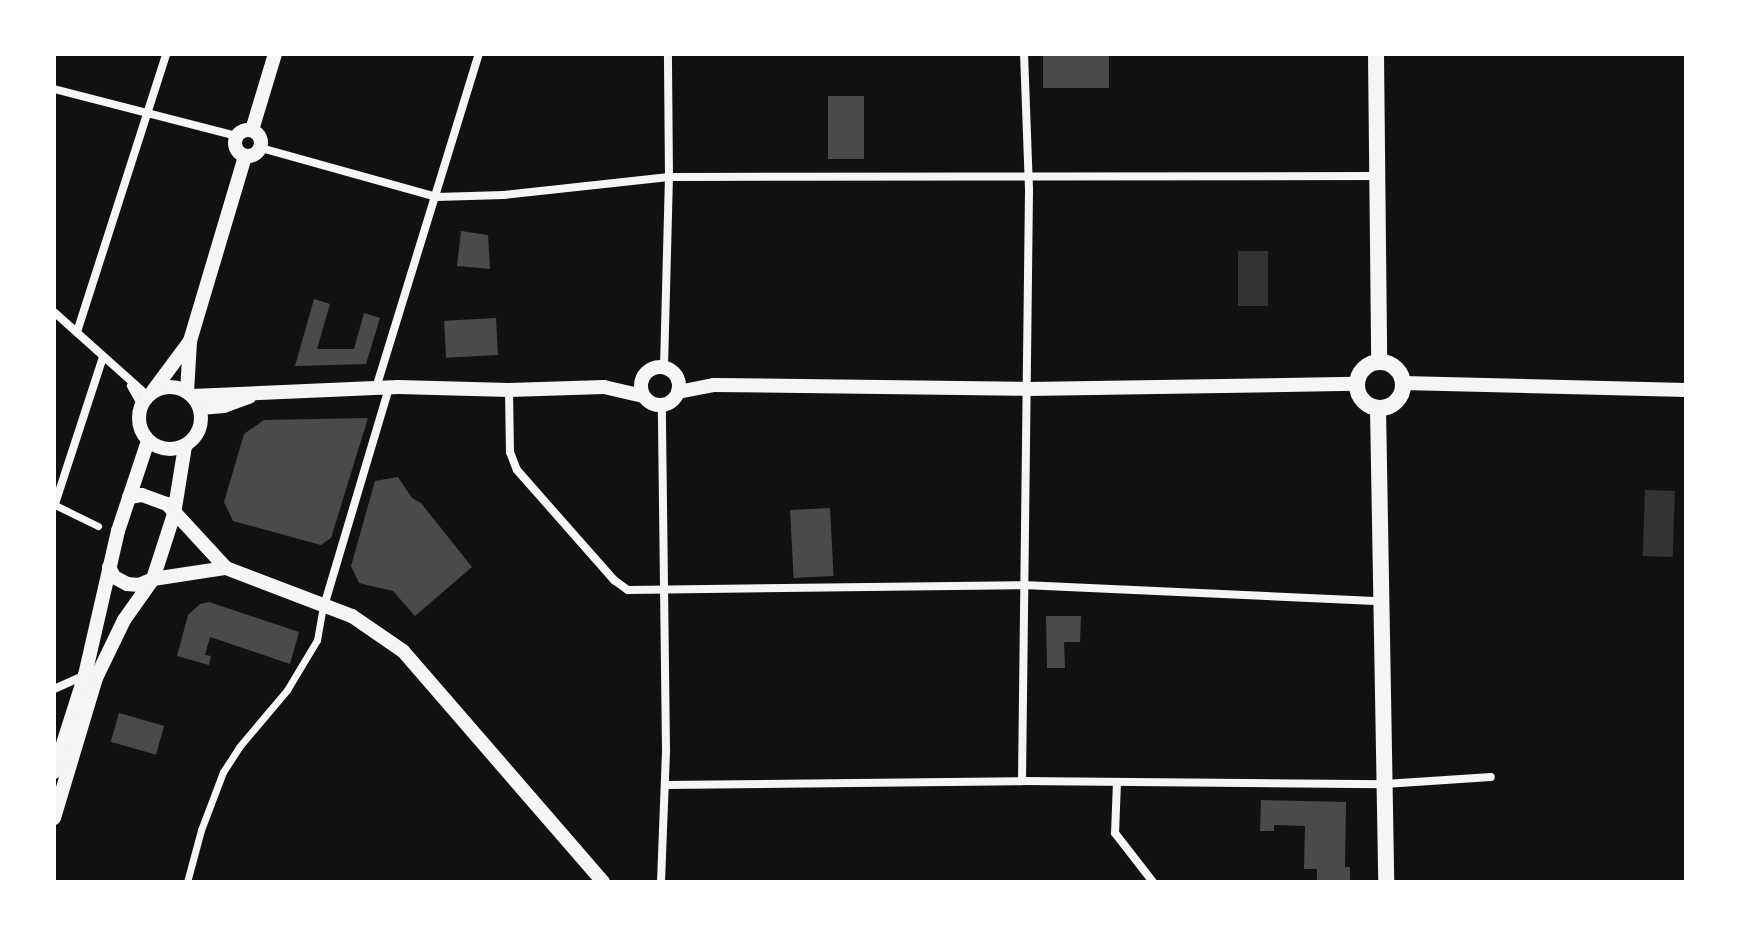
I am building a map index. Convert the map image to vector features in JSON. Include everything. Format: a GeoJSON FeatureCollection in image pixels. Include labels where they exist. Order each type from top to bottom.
{"type":"FeatureCollection","features":[{"type":"Feature","properties":{"kind":"highway"},"geometry":{"type":"LineString","coordinates":[[1376,54],[1379,361]]}},
{"type":"Feature","properties":{"kind":"highway"},"geometry":{"type":"LineString","coordinates":[[1379,361],[1395,368],[1403,383],[1393,404],[1378,408],[1362,400],[1356,384],[1363,368],[1379,361]]}},
{"type":"Feature","properties":{"kind":"highway"},"geometry":{"type":"LineString","coordinates":[[1378,408],[1386,882]]}},
{"type":"Feature","properties":{"kind":"main road"},"geometry":{"type":"LineString","coordinates":[[252,130],[275,54]]}},
{"type":"Feature","properties":{"kind":"main road"},"geometry":{"type":"LineString","coordinates":[[252,130],[260,137],[261,148],[252,156],[245,156],[237,150],[237,136],[252,130]]}},
{"type":"Feature","properties":{"kind":"main road"},"geometry":{"type":"LineString","coordinates":[[190,341],[148,398],[142,434],[148,441],[166,449],[185,446],[195,437],[190,341],[245,156]]}},
{"type":"Feature","properties":{"kind":"main road"},"geometry":{"type":"LineString","coordinates":[[148,398],[170,387],[193,399],[224,406],[261,393],[382,388],[509,390],[604,387],[643,376],[652,368],[664,367],[677,376],[714,385]]}},
{"type":"Feature","properties":{"kind":"main road"},"geometry":{"type":"LineString","coordinates":[[643,376],[643,396]]}},
{"type":"Feature","properties":{"kind":"main road"},"geometry":{"type":"LineString","coordinates":[[677,376],[678,392]]}},
{"type":"Feature","properties":{"kind":"main road"},"geometry":{"type":"LineString","coordinates":[[1403,383],[1686,390]]}},
{"type":"Feature","properties":{"kind":"main road"},"geometry":{"type":"LineString","coordinates":[[604,387],[643,396],[651,403],[662,405],[669,403],[678,392],[714,385],[1028,389],[1356,384]]}},
{"type":"Feature","properties":{"kind":"main road"},"geometry":{"type":"LineString","coordinates":[[54,818],[90,677],[109,567],[148,441]]}},
{"type":"Feature","properties":{"kind":"main road"},"geometry":{"type":"LineString","coordinates":[[54,772],[90,677],[153,579],[174,514],[185,446]]}},
{"type":"Feature","properties":{"kind":"main road"},"geometry":{"type":"LineString","coordinates":[[129,497],[154,497],[167,504],[226,568],[377,630],[403,651],[603,882]]}},
{"type":"Feature","properties":{"kind":"main road"},"geometry":{"type":"LineString","coordinates":[[109,567],[114,577],[127,584],[139,585],[153,579],[226,568]]}},
{"type":"Feature","properties":{"kind":"street"},"geometry":{"type":"LineString","coordinates":[[77,332],[150,112],[166,54]]}},
{"type":"Feature","properties":{"kind":"street"},"geometry":{"type":"LineString","coordinates":[[187,882],[201,830],[223,772],[287,690],[317,640],[323,606],[382,388],[479,54]]}},
{"type":"Feature","properties":{"kind":"street"},"geometry":{"type":"LineString","coordinates":[[664,367],[669,177],[668,54]]}},
{"type":"Feature","properties":{"kind":"street"},"geometry":{"type":"LineString","coordinates":[[1022,781],[1028,389],[1028,175],[1024,54]]}},
{"type":"Feature","properties":{"kind":"street"},"geometry":{"type":"LineString","coordinates":[[54,89],[237,136]]}},
{"type":"Feature","properties":{"kind":"street"},"geometry":{"type":"LineString","coordinates":[[261,148],[436,197],[504,195],[669,177],[1379,176]]}},
{"type":"Feature","properties":{"kind":"street"},"geometry":{"type":"LineString","coordinates":[[54,312],[148,398]]}},
{"type":"Feature","properties":{"kind":"street"},"geometry":{"type":"LineString","coordinates":[[98,526],[54,506],[103,357]]}},
{"type":"Feature","properties":{"kind":"street"},"geometry":{"type":"LineString","coordinates":[[509,390],[510,452],[517,470],[614,580],[628,590],[1023,585],[1381,601]]}},
{"type":"Feature","properties":{"kind":"street"},"geometry":{"type":"LineString","coordinates":[[661,882],[666,591],[662,405]]}},
{"type":"Feature","properties":{"kind":"street"},"geometry":{"type":"LineString","coordinates":[[54,689],[90,677]]}},
{"type":"Feature","properties":{"kind":"street"},"geometry":{"type":"LineString","coordinates":[[665,785],[1022,781],[1385,784],[1491,777]]}},
{"type":"Feature","properties":{"kind":"street"},"geometry":{"type":"LineString","coordinates":[[1117,782],[1115,833],[1153,882]]}},
{"type":"Feature","properties":{"kind":"shaded area"},"geometry":{"type":"Polygon","coordinates":[[[1238,251],[1268,251],[1268,306],[1238,306],[1238,251]]]}},
{"type":"Feature","properties":{"kind":"shaded area"},"geometry":{"type":"Polygon","coordinates":[[[1645,490],[1675,491],[1673,557],[1643,556],[1645,490]]]}},
{"type":"Feature","properties":{"kind":"building"},"geometry":{"type":"Polygon","coordinates":[[[1043,54],[1109,54],[1109,88],[1043,88],[1043,54]]]}},
{"type":"Feature","properties":{"kind":"building"},"geometry":{"type":"Polygon","coordinates":[[[828,96],[864,96],[864,159],[828,159],[828,96]]]}},
{"type":"Feature","properties":{"kind":"building"},"geometry":{"type":"Polygon","coordinates":[[[461,231],[488,235],[490,269],[457,266],[461,231]]]}},
{"type":"Feature","properties":{"kind":"building"},"geometry":{"type":"Polygon","coordinates":[[[314,299],[330,304],[317,349],[354,349],[364,313],[380,318],[366,364],[295,366],[314,299]]]}},
{"type":"Feature","properties":{"kind":"building"},"geometry":{"type":"Polygon","coordinates":[[[496,318],[498,355],[446,358],[444,321],[496,318]]]}},
{"type":"Feature","properties":{"kind":"building"},"geometry":{"type":"Polygon","coordinates":[[[368,418],[331,538],[321,545],[233,521],[224,502],[244,434],[264,420],[368,418]]]}},
{"type":"Feature","properties":{"kind":"building"},"geometry":{"type":"Polygon","coordinates":[[[398,477],[412,498],[421,503],[472,567],[415,616],[393,591],[359,583],[351,566],[375,481],[398,477]]]}},
{"type":"Feature","properties":{"kind":"building"},"geometry":{"type":"Polygon","coordinates":[[[830,508],[834,576],[794,578],[790,510],[830,508]]]}},
{"type":"Feature","properties":{"kind":"building"},"geometry":{"type":"Polygon","coordinates":[[[209,602],[299,632],[290,664],[210,637],[205,655],[211,656],[209,665],[177,656],[188,615],[200,604],[209,602]]]}},
{"type":"Feature","properties":{"kind":"building"},"geometry":{"type":"Polygon","coordinates":[[[1046,616],[1081,616],[1080,642],[1064,642],[1065,668],[1047,668],[1046,616]]]}},
{"type":"Feature","properties":{"kind":"building"},"geometry":{"type":"Polygon","coordinates":[[[119,713],[164,726],[156,755],[111,742],[119,713]]]}},
{"type":"Feature","properties":{"kind":"building"},"geometry":{"type":"Polygon","coordinates":[[[1261,800],[1346,802],[1345,867],[1350,867],[1350,882],[1317,882],[1317,869],[1304,869],[1305,826],[1274,825],[1274,831],[1260,831],[1261,800]]]}}]}
